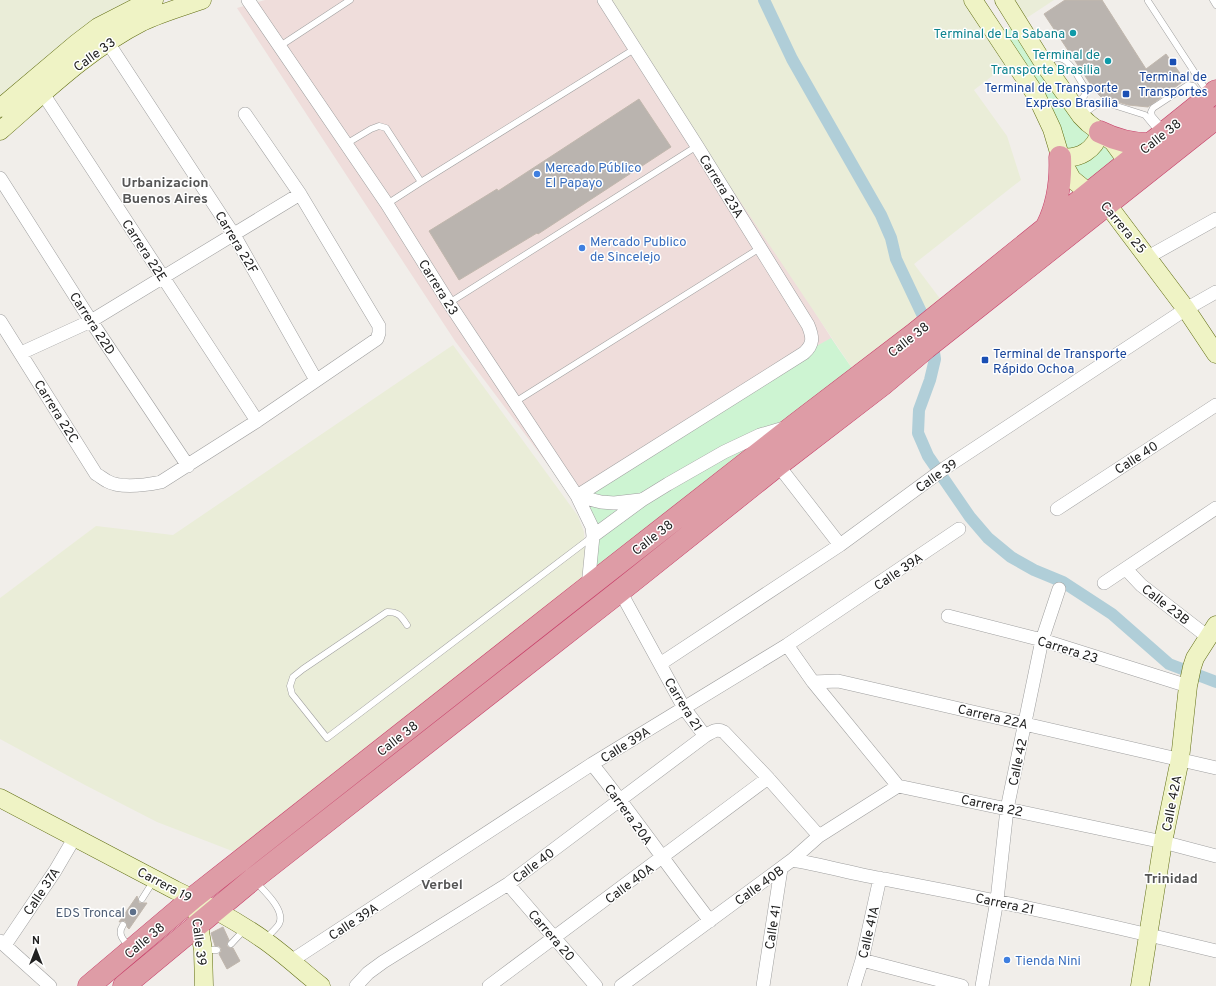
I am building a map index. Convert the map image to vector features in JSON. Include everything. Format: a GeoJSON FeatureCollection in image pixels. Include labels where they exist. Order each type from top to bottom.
{"type":"FeatureCollection","features":[{"type":"Feature","properties":{"kind":"highway","name":"Calle 38"},"geometry":{"type":"LineString","coordinates":[[1132,171],[1159,137],[1212,101]]}},
{"type":"Feature","properties":{"kind":"highway","name":"Calle 38"},"geometry":{"type":"LineString","coordinates":[[89,986],[194,898],[795,425],[919,342],[941,325],[1132,171],[1212,101]]}},
{"type":"Feature","properties":{"kind":"highway"},"geometry":{"type":"LineString","coordinates":[[1100,132],[1115,140],[1133,143],[1159,137]]}},
{"type":"Feature","properties":{"kind":"highway"},"geometry":{"type":"LineString","coordinates":[[1047,226],[1052,216],[1059,190],[1061,178],[1060,157]]}},
{"type":"Feature","properties":{"kind":"highway","name":"Calle 38"},"geometry":{"type":"LineString","coordinates":[[941,325],[1047,226],[1099,198]]}},
{"type":"Feature","properties":{"kind":"highway","name":"Calle 38"},"geometry":{"type":"LineString","coordinates":[[124,986],[253,879],[778,465],[882,385],[919,342]]}},
{"type":"Feature","properties":{"kind":"street","name":"Calle 33"},"geometry":{"type":"LineString","coordinates":[[103,35],[135,8],[154,0]]}},
{"type":"Feature","properties":{"kind":"street","name":"Calle 33"},"geometry":{"type":"LineString","coordinates":[[0,131],[77,43],[143,22],[202,0]]}},
{"type":"Feature","properties":{"kind":"street","name":"Carrera 23"},"geometry":{"type":"LineString","coordinates":[[248,0],[387,204],[449,304],[577,496],[592,527],[593,536],[588,587]]}},
{"type":"Feature","properties":{"kind":"street","name":"Carrera 23A"},"geometry":{"type":"LineString","coordinates":[[577,496],[804,353],[810,347],[812,340],[808,325],[636,48],[604,0]]}},
{"type":"Feature","properties":{"kind":"street","name":"Carrera 25"},"geometry":{"type":"LineString","coordinates":[[973,0],[1036,95],[1052,129],[1060,157],[1072,179],[1099,198],[1148,257],[1186,309],[1216,354]]}},
{"type":"Feature","properties":{"kind":"street"},"geometry":{"type":"LineString","coordinates":[[1004,0],[1044,64],[1077,110],[1088,123],[1113,142],[1132,171]]}},
{"type":"Feature","properties":{"kind":"street","name":"Carrera 22F"},"geometry":{"type":"LineString","coordinates":[[103,35],[234,235],[316,380]]}},
{"type":"Feature","properties":{"kind":"street","name":"Calle 33"},"geometry":{"type":"LineString","coordinates":[[0,108],[38,86]]}},
{"type":"Feature","properties":{"kind":"street","name":"Carrera 22E"},"geometry":{"type":"LineString","coordinates":[[38,86],[257,421]]}},
{"type":"Feature","properties":{"kind":"street","name":"Carrera 22C"},"geometry":{"type":"LineString","coordinates":[[0,321],[96,474],[108,482],[126,485],[145,485],[161,482],[257,421],[377,339],[379,326],[300,194],[245,114]]}},
{"type":"Feature","properties":{"kind":"street"},"geometry":{"type":"LineString","coordinates":[[1060,157],[1076,157],[1086,152],[1095,144],[1100,132]]}},
{"type":"Feature","properties":{"kind":"street","name":"Carrera 22D"},"geometry":{"type":"LineString","coordinates":[[0,178],[91,321],[188,466]]}},
{"type":"Feature","properties":{"kind":"street"},"geometry":{"type":"LineString","coordinates":[[21,353],[91,321],[300,194]]}},
{"type":"Feature","properties":{"kind":"street"},"geometry":{"type":"LineString","coordinates":[[1148,257],[1216,219]]}},
{"type":"Feature","properties":{"kind":"street","name":"Calle 39"},"geometry":{"type":"LineString","coordinates":[[660,664],[840,545],[945,468],[1186,309],[1216,292]]}},
{"type":"Feature","properties":{"kind":"street","name":"Calle 40"},"geometry":{"type":"LineString","coordinates":[[1057,509],[1216,406]]}},
{"type":"Feature","properties":{"kind":"street"},"geometry":{"type":"LineString","coordinates":[[593,536],[642,500],[724,452],[760,435],[795,425]]}},
{"type":"Feature","properties":{"kind":"street"},"geometry":{"type":"LineString","coordinates":[[778,465],[840,545]]}},
{"type":"Feature","properties":{"kind":"street"},"geometry":{"type":"LineString","coordinates":[[577,496],[600,502],[614,503],[642,500]]}},
{"type":"Feature","properties":{"kind":"street"},"geometry":{"type":"LineString","coordinates":[[1104,584],[1216,508]]}},
{"type":"Feature","properties":{"kind":"street","name":"Calle 39A"},"geometry":{"type":"LineString","coordinates":[[291,961],[592,764],[787,645],[959,529]]}},
{"type":"Feature","properties":{"kind":"street","name":"Calle 23B"},"geometry":{"type":"LineString","coordinates":[[1126,569],[1141,585],[1214,629]]}},
{"type":"Feature","properties":{"kind":"street","name":"Calle 42"},"geometry":{"type":"LineString","coordinates":[[982,986],[997,900],[1007,809],[1042,640],[1059,589]]}},
{"type":"Feature","properties":{"kind":"street","name":"Carrera 21"},"geometry":{"type":"LineString","coordinates":[[620,591],[684,708],[705,736],[714,730],[719,729],[724,732],[768,778],[819,836]]}},
{"type":"Feature","properties":{"kind":"street","name":"Carrera 23"},"geometry":{"type":"LineString","coordinates":[[948,616],[1042,640],[1189,682]]}},
{"type":"Feature","properties":{"kind":"street","name":"Calle 42A"},"geometry":{"type":"LineString","coordinates":[[1140,986],[1163,842],[1180,760],[1189,682],[1195,658],[1214,629]]}},
{"type":"Feature","properties":{"kind":"street"},"geometry":{"type":"LineString","coordinates":[[787,645],[813,682],[898,786]]}},
{"type":"Feature","properties":{"kind":"street","name":"Carrera 22A"},"geometry":{"type":"LineString","coordinates":[[813,682],[838,681],[1216,768]]}},
{"type":"Feature","properties":{"kind":"street","name":"Calle 40"},"geometry":{"type":"LineString","coordinates":[[356,986],[383,962],[508,884],[705,736]]}},
{"type":"Feature","properties":{"kind":"street","name":"Carrera 20A"},"geometry":{"type":"LineString","coordinates":[[592,764],[710,921]]}},
{"type":"Feature","properties":{"kind":"street","name":"Calle 40A"},"geometry":{"type":"LineString","coordinates":[[489,986],[768,778]]}},
{"type":"Feature","properties":{"kind":"street","name":"Carrera 22"},"geometry":{"type":"LineString","coordinates":[[898,786],[1163,842],[1216,856]]}},
{"type":"Feature","properties":{"kind":"street","name":"Calle 40B"},"geometry":{"type":"LineString","coordinates":[[627,984],[792,860],[819,836],[898,786]]}},
{"type":"Feature","properties":{"kind":"street","name":"Carrera 19"},"geometry":{"type":"LineString","coordinates":[[0,798],[175,890],[194,898],[207,917],[246,928],[264,940],[321,986]]}},
{"type":"Feature","properties":{"kind":"street","name":"Calle 37A"},"geometry":{"type":"LineString","coordinates":[[2,943],[55,871],[75,837]]}},
{"type":"Feature","properties":{"kind":"street","name":"Carrera 21"},"geometry":{"type":"LineString","coordinates":[[792,860],[997,900],[1216,951]]}},
{"type":"Feature","properties":{"kind":"street","name":"Calle 41"},"geometry":{"type":"LineString","coordinates":[[763,986],[781,868]]}},
{"type":"Feature","properties":{"kind":"street","name":"Calle 41A"},"geometry":{"type":"LineString","coordinates":[[854,986],[862,960],[880,878]]}},
{"type":"Feature","properties":{"kind":"street","name":"Carrera 20"},"geometry":{"type":"LineString","coordinates":[[508,884],[596,986]]}},
{"type":"Feature","properties":{"kind":"street","name":"Calle 39"},"geometry":{"type":"LineString","coordinates":[[204,986],[210,950],[207,917]]}},
{"type":"Feature","properties":{"kind":"street"},"geometry":{"type":"LineString","coordinates":[[2,943],[50,986]]}},
{"type":"Feature","properties":{"kind":"street"},"geometry":{"type":"LineString","coordinates":[[862,960],[962,986]]}},
{"type":"Feature","properties":{"kind":"lane"},"geometry":{"type":"LineString","coordinates":[[280,46],[350,0]]}},
{"type":"Feature","properties":{"kind":"lane"},"geometry":{"type":"LineString","coordinates":[[1213,0],[1216,5]]}},
{"type":"Feature","properties":{"kind":"lane"},"geometry":{"type":"LineString","coordinates":[[1148,1],[1212,101]]}},
{"type":"Feature","properties":{"kind":"lane"},"geometry":{"type":"LineString","coordinates":[[387,204],[636,48]]}},
{"type":"Feature","properties":{"kind":"lane"},"geometry":{"type":"LineString","coordinates":[[1077,110],[1104,102],[1145,115],[1159,137]]}},
{"type":"Feature","properties":{"kind":"lane"},"geometry":{"type":"LineString","coordinates":[[346,144],[371,129],[379,126],[386,128],[421,182]]}},
{"type":"Feature","properties":{"kind":"lane"},"geometry":{"type":"LineString","coordinates":[[449,304],[697,146]]}},
{"type":"Feature","properties":{"kind":"lane"},"geometry":{"type":"LineString","coordinates":[[515,402],[760,248]]}},
{"type":"Feature","properties":{"kind":"lane"},"geometry":{"type":"LineString","coordinates":[[407,625],[395,612],[387,612],[293,677],[290,686],[292,694],[327,738],[593,536]]}},
{"type":"Feature","properties":{"kind":"lane"},"geometry":{"type":"LineString","coordinates":[[142,899],[155,879]]}},
{"type":"Feature","properties":{"kind":"lane"},"geometry":{"type":"LineString","coordinates":[[253,879],[280,911],[281,918],[278,924],[264,940]]}},
{"type":"Feature","properties":{"kind":"lane"},"geometry":{"type":"LineString","coordinates":[[123,924],[120,934],[132,950]]}},
{"type":"Feature","properties":{"kind":"lane"},"geometry":{"type":"LineString","coordinates":[[231,944],[246,928]]}},
{"type":"Feature","properties":{"kind":"shaded area","name":"Mercado Público El Papayo"},"geometry":{"type":"Polygon","coordinates":[[[265,0],[618,0],[837,347],[579,506],[455,341],[237,8],[265,0]]]}},
{"type":"Feature","properties":{"kind":"green space"},"geometry":{"type":"Polygon","coordinates":[[[0,0],[144,0],[0,103],[0,0]]]}},
{"type":"Feature","properties":{"kind":"green space"},"geometry":{"type":"Polygon","coordinates":[[[605,0],[973,0],[1013,60],[974,90],[1007,136],[1021,180],[914,264],[947,308],[858,377],[605,0]]]}},
{"type":"Feature","properties":{"kind":"green space"},"geometry":{"type":"Polygon","coordinates":[[[1004,0],[1054,0],[1019,23],[1004,0]]]}},
{"type":"Feature","properties":{"kind":"green space"},"geometry":{"type":"Polygon","coordinates":[[[1019,23],[1126,163],[1085,196],[996,37],[1019,23]]]}},
{"type":"Feature","properties":{"kind":"green space"},"geometry":{"type":"Polygon","coordinates":[[[831,338],[858,377],[588,587],[593,536],[577,496],[804,353],[831,338]]]}},
{"type":"Feature","properties":{"kind":"green space"},"geometry":{"type":"Polygon","coordinates":[[[453,345],[578,516],[584,532],[585,553],[582,585],[240,854],[157,822],[0,739],[0,598],[96,526],[173,535],[453,345]]]}},
{"type":"Feature","properties":{"kind":"building","name":"Terminal de Transporte Brasilia"},"geometry":{"type":"Polygon","coordinates":[[[1065,0],[1102,0],[1146,69],[1166,54],[1185,80],[1148,107],[1128,105],[1102,98],[1095,91],[1044,14],[1065,0]]]}},
{"type":"Feature","properties":{"kind":"building"},"geometry":{"type":"Polygon","coordinates":[[[639,99],[671,147],[538,234],[537,233],[459,280],[429,231],[497,189],[498,191],[639,99]]]}},
{"type":"Feature","properties":{"kind":"building","name":"EDS Troncal"},"geometry":{"type":"Polygon","coordinates":[[[137,896],[139,903],[147,903],[129,929],[125,921],[119,922],[137,896]]]}},
{"type":"Feature","properties":{"kind":"building"},"geometry":{"type":"Polygon","coordinates":[[[223,927],[229,940],[227,946],[233,948],[240,961],[227,969],[219,954],[221,952],[221,948],[219,946],[215,946],[211,933],[223,927]]]}},
{"type":"Feature","properties":{"kind":"waterway"},"geometry":{"type":"LineString","coordinates":[[764,0],[792,59],[881,215],[891,238],[896,259],[931,333],[935,359],[930,380],[919,410],[918,433],[928,456],[970,517],[988,538],[1011,557],[1034,570],[1063,582],[1112,614],[1169,664],[1216,682]]}},
{"type":"Feature","properties":{"kind":"place","name":"Terminal de La Sabana"},"geometry":{"type":"Point","coordinates":[1073,33]}},
{"type":"Feature","properties":{"kind":"place","name":"Terminal de Transporte Brasilia"},"geometry":{"type":"Point","coordinates":[1108,61]}},
{"type":"Feature","properties":{"kind":"place","name":"Terminal de Transportes"},"geometry":{"type":"Point","coordinates":[1173,62]}},
{"type":"Feature","properties":{"kind":"place","name":"Terminal de Transporte Expreso Brasilia"},"geometry":{"type":"Point","coordinates":[1126,94]}},
{"type":"Feature","properties":{"kind":"place","name":"Mercado Público El Papayo"},"geometry":{"type":"Point","coordinates":[537,174]}},
{"type":"Feature","properties":{"kind":"place","name":"Mercado Publico de Sincelejo"},"geometry":{"type":"Point","coordinates":[582,248]}},
{"type":"Feature","properties":{"kind":"place","name":"Terminal de Transporte Rápido Ochoa"},"geometry":{"type":"Point","coordinates":[985,360]}},
{"type":"Feature","properties":{"kind":"place","name":"EDS Troncal"},"geometry":{"type":"Point","coordinates":[133,912]}},
{"type":"Feature","properties":{"kind":"place","name":"Tienda Nini"},"geometry":{"type":"Point","coordinates":[1007,960]}},
{"type":"Feature","properties":{"kind":"district","name":"Urbanizacion Buenos Aires"},"geometry":{"type":"Point","coordinates":[165,190]}},
{"type":"Feature","properties":{"kind":"district","name":"Trinidad"},"geometry":{"type":"Point","coordinates":[1171,878]}},
{"type":"Feature","properties":{"kind":"district","name":"Verbel"},"geometry":{"type":"Point","coordinates":[442,884]}}]}
